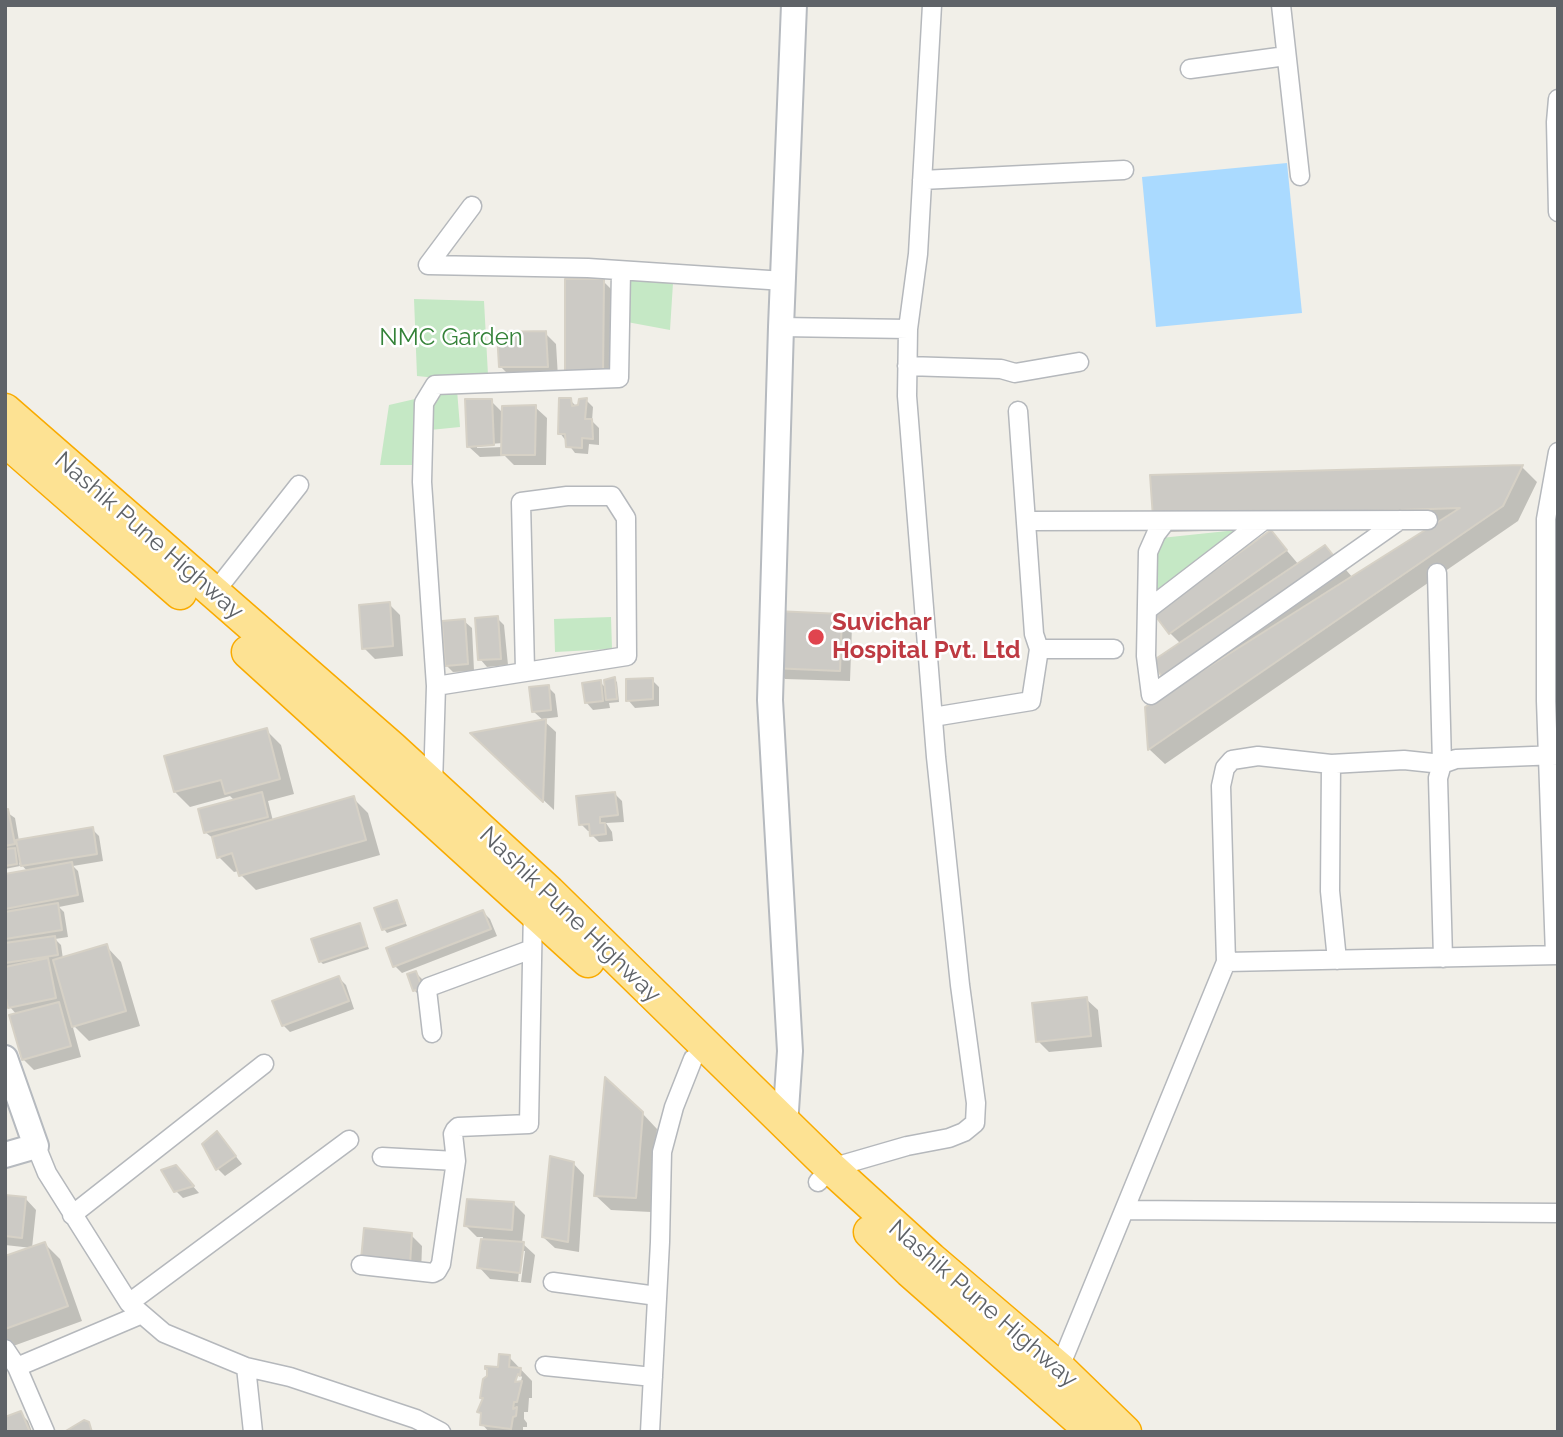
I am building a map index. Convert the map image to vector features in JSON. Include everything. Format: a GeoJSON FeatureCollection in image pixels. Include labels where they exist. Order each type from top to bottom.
{"type":"FeatureCollection","features":[{"type":"Feature","properties":{"kind":"highway","name":"Nashik Pune Highway"},"geometry":{"type":"LineString","coordinates":[[5,410],[433,785],[549,892],[785,1125],[825,1175]]}},
{"type":"Feature","properties":{"kind":"highway","name":"Nashik Pune Highway"},"geometry":{"type":"LineString","coordinates":[[5,440],[266,668],[533,908],[693,1059],[825,1175],[931,1259],[1053,1380],[1093,1432]]}},
{"type":"Feature","properties":{"kind":"highway","name":"Nashik Pune Highway"},"geometry":{"type":"LineString","coordinates":[[1053,1380],[1125,1432]]}},
{"type":"Feature","properties":{"kind":"street"},"geometry":{"type":"LineString","coordinates":[[785,1125],[790,1051],[770,700],[794,5]]}},
{"type":"Feature","properties":{"kind":"street"},"geometry":{"type":"LineString","coordinates":[[825,1175],[907,1146],[949,1138],[964,1132],[975,1123],[976,1103],[960,985],[933,717],[907,396],[908,329],[918,254],[932,5]]}},
{"type":"Feature","properties":{"kind":"street"},"geometry":{"type":"LineString","coordinates":[[1281,5],[1300,176]]}},
{"type":"Feature","properties":{"kind":"street"},"geometry":{"type":"LineString","coordinates":[[1190,69],[1286,56]]}},
{"type":"Feature","properties":{"kind":"street"},"geometry":{"type":"LineString","coordinates":[[1558,99],[1558,212]]}},
{"type":"Feature","properties":{"kind":"street"},"geometry":{"type":"LineString","coordinates":[[922,180],[1124,170]]}},
{"type":"Feature","properties":{"kind":"street"},"geometry":{"type":"LineString","coordinates":[[472,206],[428,265],[588,268],[784,281]]}},
{"type":"Feature","properties":{"kind":"street"},"geometry":{"type":"LineString","coordinates":[[433,785],[436,686],[422,482],[424,403],[435,385],[619,378],[621,271]]}},
{"type":"Feature","properties":{"kind":"street"},"geometry":{"type":"LineString","coordinates":[[781,327],[908,329]]}},
{"type":"Feature","properties":{"kind":"street"},"geometry":{"type":"LineString","coordinates":[[907,366],[1001,369],[1015,373],[1079,362]]}},
{"type":"Feature","properties":{"kind":"street"},"geometry":{"type":"LineString","coordinates":[[933,717],[1031,701],[1039,649],[1034,634],[1018,411]]}},
{"type":"Feature","properties":{"kind":"street"},"geometry":{"type":"LineString","coordinates":[[1226,962],[1557,955],[1552,565],[1546,519],[1558,452]]}},
{"type":"Feature","properties":{"kind":"street"},"geometry":{"type":"LineString","coordinates":[[214,593],[299,485]]}},
{"type":"Feature","properties":{"kind":"street"},"geometry":{"type":"LineString","coordinates":[[436,686],[627,656],[626,518],[611,496],[567,496],[521,502],[525,670]]}},
{"type":"Feature","properties":{"kind":"street"},"geometry":{"type":"LineString","coordinates":[[1166,521],[1150,544],[1148,552],[1146,656],[1151,695],[1400,520]]}},
{"type":"Feature","properties":{"kind":"street"},"geometry":{"type":"LineString","coordinates":[[1027,521],[1428,520]]}},
{"type":"Feature","properties":{"kind":"street"},"geometry":{"type":"LineString","coordinates":[[1147,610],[1263,521]]}},
{"type":"Feature","properties":{"kind":"street"},"geometry":{"type":"LineString","coordinates":[[1437,573],[1442,764],[1438,778],[1443,958]]}},
{"type":"Feature","properties":{"kind":"street"},"geometry":{"type":"LineString","coordinates":[[1039,649],[1114,649]]}},
{"type":"Feature","properties":{"kind":"street"},"geometry":{"type":"LineString","coordinates":[[1053,1380],[1226,962],[1221,786],[1225,768],[1232,760],[1258,756],[1331,764],[1404,760],[1442,764],[1457,759],[1553,755]]}},
{"type":"Feature","properties":{"kind":"street"},"geometry":{"type":"LineString","coordinates":[[1331,764],[1330,891],[1337,960]]}},
{"type":"Feature","properties":{"kind":"street"},"geometry":{"type":"LineString","coordinates":[[361,1265],[433,1273],[439,1269],[456,1161],[453,1134],[458,1127],[529,1124],[533,908]]}},
{"type":"Feature","properties":{"kind":"street"},"geometry":{"type":"LineString","coordinates":[[432,1033],[427,990],[429,987],[532,949]]}},
{"type":"Feature","properties":{"kind":"street"},"geometry":{"type":"LineString","coordinates":[[5,1058],[47,1173],[135,1308],[164,1332],[246,1367],[290,1377],[404,1415],[441,1432]]}},
{"type":"Feature","properties":{"kind":"street"},"geometry":{"type":"LineString","coordinates":[[650,1432],[662,1152],[674,1107],[693,1059]]}},
{"type":"Feature","properties":{"kind":"street"},"geometry":{"type":"LineString","coordinates":[[72,1215],[264,1064]]}},
{"type":"Feature","properties":{"kind":"street"},"geometry":{"type":"LineString","coordinates":[[17,1367],[135,1308],[349,1140]]}},
{"type":"Feature","properties":{"kind":"street"},"geometry":{"type":"LineString","coordinates":[[5,1156],[36,1146]]}},
{"type":"Feature","properties":{"kind":"street"},"geometry":{"type":"LineString","coordinates":[[382,1157],[456,1161]]}},
{"type":"Feature","properties":{"kind":"street"},"geometry":{"type":"LineString","coordinates":[[1125,1210],[1558,1213]]}},
{"type":"Feature","properties":{"kind":"street"},"geometry":{"type":"LineString","coordinates":[[554,1282],[657,1296]]}},
{"type":"Feature","properties":{"kind":"street"},"geometry":{"type":"LineString","coordinates":[[5,1349],[17,1367],[45,1432]]}},
{"type":"Feature","properties":{"kind":"street"},"geometry":{"type":"LineString","coordinates":[[545,1366],[653,1377]]}},
{"type":"Feature","properties":{"kind":"street"},"geometry":{"type":"LineString","coordinates":[[246,1367],[254,1432]]}},
{"type":"Feature","properties":{"kind":"green space"},"geometry":{"type":"Polygon","coordinates":[[[626,280],[673,283],[670,330],[627,322],[626,280]]]}},
{"type":"Feature","properties":{"kind":"green space","name":"NMC Garden"},"geometry":{"type":"Polygon","coordinates":[[[414,299],[484,301],[488,375],[437,378],[417,376],[414,299]]]}},
{"type":"Feature","properties":{"kind":"green space"},"geometry":{"type":"Polygon","coordinates":[[[457,390],[460,427],[430,430],[429,406],[439,393],[457,390]]]}},
{"type":"Feature","properties":{"kind":"green space"},"geometry":{"type":"Polygon","coordinates":[[[415,399],[418,465],[380,465],[389,405],[415,399]]]}},
{"type":"Feature","properties":{"kind":"green space"},"geometry":{"type":"Polygon","coordinates":[[[1246,529],[1148,599],[1154,545],[1161,538],[1246,529]]]}},
{"type":"Feature","properties":{"kind":"green space"},"geometry":{"type":"Polygon","coordinates":[[[611,617],[612,649],[555,652],[554,619],[611,617]]]}},
{"type":"Feature","properties":{"kind":"water"},"geometry":{"type":"Polygon","coordinates":[[[1287,163],[1302,313],[1156,327],[1142,177],[1287,163]]]}},
{"type":"Feature","properties":{"kind":"building"},"geometry":{"type":"Polygon","coordinates":[[[565,279],[604,279],[603,373],[565,373],[565,279]]]}},
{"type":"Feature","properties":{"kind":"building"},"geometry":{"type":"Polygon","coordinates":[[[546,331],[548,367],[499,367],[497,332],[546,331]]]}},
{"type":"Feature","properties":{"kind":"building"},"geometry":{"type":"Polygon","coordinates":[[[559,398],[571,398],[572,406],[578,405],[579,399],[587,398],[585,419],[592,419],[593,439],[582,438],[582,448],[566,447],[565,434],[558,434],[559,398]]]}},
{"type":"Feature","properties":{"kind":"building"},"geometry":{"type":"Polygon","coordinates":[[[465,399],[492,399],[494,445],[467,447],[465,399]]]}},
{"type":"Feature","properties":{"kind":"building"},"geometry":{"type":"Polygon","coordinates":[[[536,405],[535,455],[501,455],[502,406],[536,405]]]}},
{"type":"Feature","properties":{"kind":"building"},"geometry":{"type":"Polygon","coordinates":[[[1523,465],[1503,506],[1148,750],[1145,707],[1460,508],[1153,518],[1150,475],[1523,465]]]}},
{"type":"Feature","properties":{"kind":"building"},"geometry":{"type":"Polygon","coordinates":[[[1271,530],[1287,550],[1169,634],[1154,614],[1271,530]]]}},
{"type":"Feature","properties":{"kind":"building"},"geometry":{"type":"Polygon","coordinates":[[[1325,545],[1337,560],[1164,679],[1151,662],[1325,545]]]}},
{"type":"Feature","properties":{"kind":"building"},"geometry":{"type":"Polygon","coordinates":[[[390,602],[393,646],[362,649],[359,605],[390,602]]]}},
{"type":"Feature","properties":{"kind":"building"},"geometry":{"type":"Polygon","coordinates":[[[775,611],[842,614],[840,671],[772,668],[775,611]]]}},
{"type":"Feature","properties":{"kind":"building"},"geometry":{"type":"Polygon","coordinates":[[[498,616],[501,659],[478,660],[475,618],[498,616]]]}},
{"type":"Feature","properties":{"kind":"building"},"geometry":{"type":"Polygon","coordinates":[[[465,619],[468,664],[445,666],[442,621],[465,619]]]}},
{"type":"Feature","properties":{"kind":"building"},"geometry":{"type":"Polygon","coordinates":[[[615,677],[617,699],[606,700],[604,680],[615,677]]]}},
{"type":"Feature","properties":{"kind":"building"},"geometry":{"type":"Polygon","coordinates":[[[653,678],[653,699],[626,701],[626,679],[653,678]]]}},
{"type":"Feature","properties":{"kind":"building"},"geometry":{"type":"Polygon","coordinates":[[[601,680],[603,701],[585,703],[582,683],[601,680]]]}},
{"type":"Feature","properties":{"kind":"building"},"geometry":{"type":"Polygon","coordinates":[[[549,685],[551,710],[532,712],[529,687],[549,685]]]}},
{"type":"Feature","properties":{"kind":"building"},"geometry":{"type":"Polygon","coordinates":[[[546,719],[543,802],[470,733],[546,719]]]}},
{"type":"Feature","properties":{"kind":"building"},"geometry":{"type":"Polygon","coordinates":[[[267,728],[280,779],[225,794],[221,780],[174,792],[164,756],[267,728]]]}},
{"type":"Feature","properties":{"kind":"building"},"geometry":{"type":"Polygon","coordinates":[[[262,792],[268,817],[204,833],[198,809],[262,792]]]}},
{"type":"Feature","properties":{"kind":"building"},"geometry":{"type":"Polygon","coordinates":[[[615,792],[618,815],[600,817],[600,823],[605,823],[606,834],[590,836],[589,824],[579,825],[576,796],[615,792]]]}},
{"type":"Feature","properties":{"kind":"building"},"geometry":{"type":"Polygon","coordinates":[[[354,796],[366,840],[239,876],[232,853],[217,858],[212,837],[354,796]]]}},
{"type":"Feature","properties":{"kind":"building"},"geometry":{"type":"Polygon","coordinates":[[[8,809],[15,844],[5,846],[5,810],[8,809]]]}},
{"type":"Feature","properties":{"kind":"building"},"geometry":{"type":"Polygon","coordinates":[[[93,827],[97,854],[21,866],[16,840],[93,827]]]}},
{"type":"Feature","properties":{"kind":"building"},"geometry":{"type":"Polygon","coordinates":[[[15,848],[17,864],[5,866],[5,849],[15,848]]]}},
{"type":"Feature","properties":{"kind":"building"},"geometry":{"type":"Polygon","coordinates":[[[72,862],[78,895],[5,909],[5,874],[72,862]]]}},
{"type":"Feature","properties":{"kind":"building"},"geometry":{"type":"Polygon","coordinates":[[[397,900],[405,923],[382,930],[374,908],[397,900]]]}},
{"type":"Feature","properties":{"kind":"building"},"geometry":{"type":"Polygon","coordinates":[[[58,903],[62,930],[5,939],[5,912],[58,903]]]}},
{"type":"Feature","properties":{"kind":"building"},"geometry":{"type":"Polygon","coordinates":[[[483,910],[491,929],[393,967],[386,948],[483,910]]]}},
{"type":"Feature","properties":{"kind":"building"},"geometry":{"type":"Polygon","coordinates":[[[360,923],[367,946],[319,962],[311,939],[360,923]]]}},
{"type":"Feature","properties":{"kind":"building"},"geometry":{"type":"Polygon","coordinates":[[[55,936],[58,955],[5,963],[5,943],[55,936]]]}},
{"type":"Feature","properties":{"kind":"building"},"geometry":{"type":"Polygon","coordinates":[[[107,944],[126,1011],[72,1027],[53,960],[107,944]]]}},
{"type":"Feature","properties":{"kind":"building"},"geometry":{"type":"Polygon","coordinates":[[[48,958],[56,998],[8,1008],[5,967],[48,958]]]}},
{"type":"Feature","properties":{"kind":"building"},"geometry":{"type":"Polygon","coordinates":[[[416,971],[422,988],[413,991],[407,974],[416,971]]]}},
{"type":"Feature","properties":{"kind":"building"},"geometry":{"type":"Polygon","coordinates":[[[339,976],[349,1001],[282,1026],[272,1001],[339,976]]]}},
{"type":"Feature","properties":{"kind":"building"},"geometry":{"type":"Polygon","coordinates":[[[1087,997],[1091,1036],[1036,1042],[1032,1003],[1087,997]]]}},
{"type":"Feature","properties":{"kind":"building"},"geometry":{"type":"Polygon","coordinates":[[[59,1002],[71,1046],[22,1060],[9,1015],[59,1002]]]}},
{"type":"Feature","properties":{"kind":"building"},"geometry":{"type":"Polygon","coordinates":[[[605,1077],[643,1112],[636,1198],[594,1196],[605,1077]]]}},
{"type":"Feature","properties":{"kind":"building"},"geometry":{"type":"Polygon","coordinates":[[[217,1131],[236,1156],[216,1170],[202,1144],[217,1131]]]}},
{"type":"Feature","properties":{"kind":"building"},"geometry":{"type":"Polygon","coordinates":[[[550,1156],[574,1162],[568,1242],[542,1237],[550,1156]]]}},
{"type":"Feature","properties":{"kind":"building"},"geometry":{"type":"Polygon","coordinates":[[[176,1165],[194,1186],[174,1192],[161,1170],[176,1165]]]}},
{"type":"Feature","properties":{"kind":"building"},"geometry":{"type":"Polygon","coordinates":[[[5,1195],[26,1197],[22,1238],[5,1236],[5,1195]]]}},
{"type":"Feature","properties":{"kind":"building"},"geometry":{"type":"Polygon","coordinates":[[[467,1199],[514,1202],[512,1230],[464,1226],[467,1199]]]}},
{"type":"Feature","properties":{"kind":"building"},"geometry":{"type":"Polygon","coordinates":[[[364,1228],[412,1233],[410,1264],[361,1259],[364,1228]]]}},
{"type":"Feature","properties":{"kind":"building"},"geometry":{"type":"Polygon","coordinates":[[[481,1239],[524,1242],[520,1273],[477,1268],[481,1239]]]}},
{"type":"Feature","properties":{"kind":"building"},"geometry":{"type":"Polygon","coordinates":[[[45,1242],[68,1306],[5,1329],[5,1256],[45,1242]]]}},
{"type":"Feature","properties":{"kind":"building"},"geometry":{"type":"Polygon","coordinates":[[[499,1354],[510,1355],[509,1367],[521,1368],[520,1376],[518,1374],[515,1382],[522,1381],[517,1402],[514,1402],[513,1409],[517,1407],[516,1416],[513,1417],[511,1429],[480,1425],[481,1413],[477,1412],[483,1398],[480,1398],[483,1379],[487,1376],[485,1366],[498,1367],[499,1354]]]}},
{"type":"Feature","properties":{"kind":"building"},"geometry":{"type":"Polygon","coordinates":[[[21,1411],[30,1432],[5,1432],[5,1417],[21,1411]]]}},
{"type":"Feature","properties":{"kind":"building"},"geometry":{"type":"Polygon","coordinates":[[[84,1420],[89,1422],[92,1432],[64,1432],[84,1420]]]}},
{"type":"Feature","properties":{"kind":"place","name":"Suvichar Hospital Pvt. Ltd"},"geometry":{"type":"Point","coordinates":[816,637]}}]}
